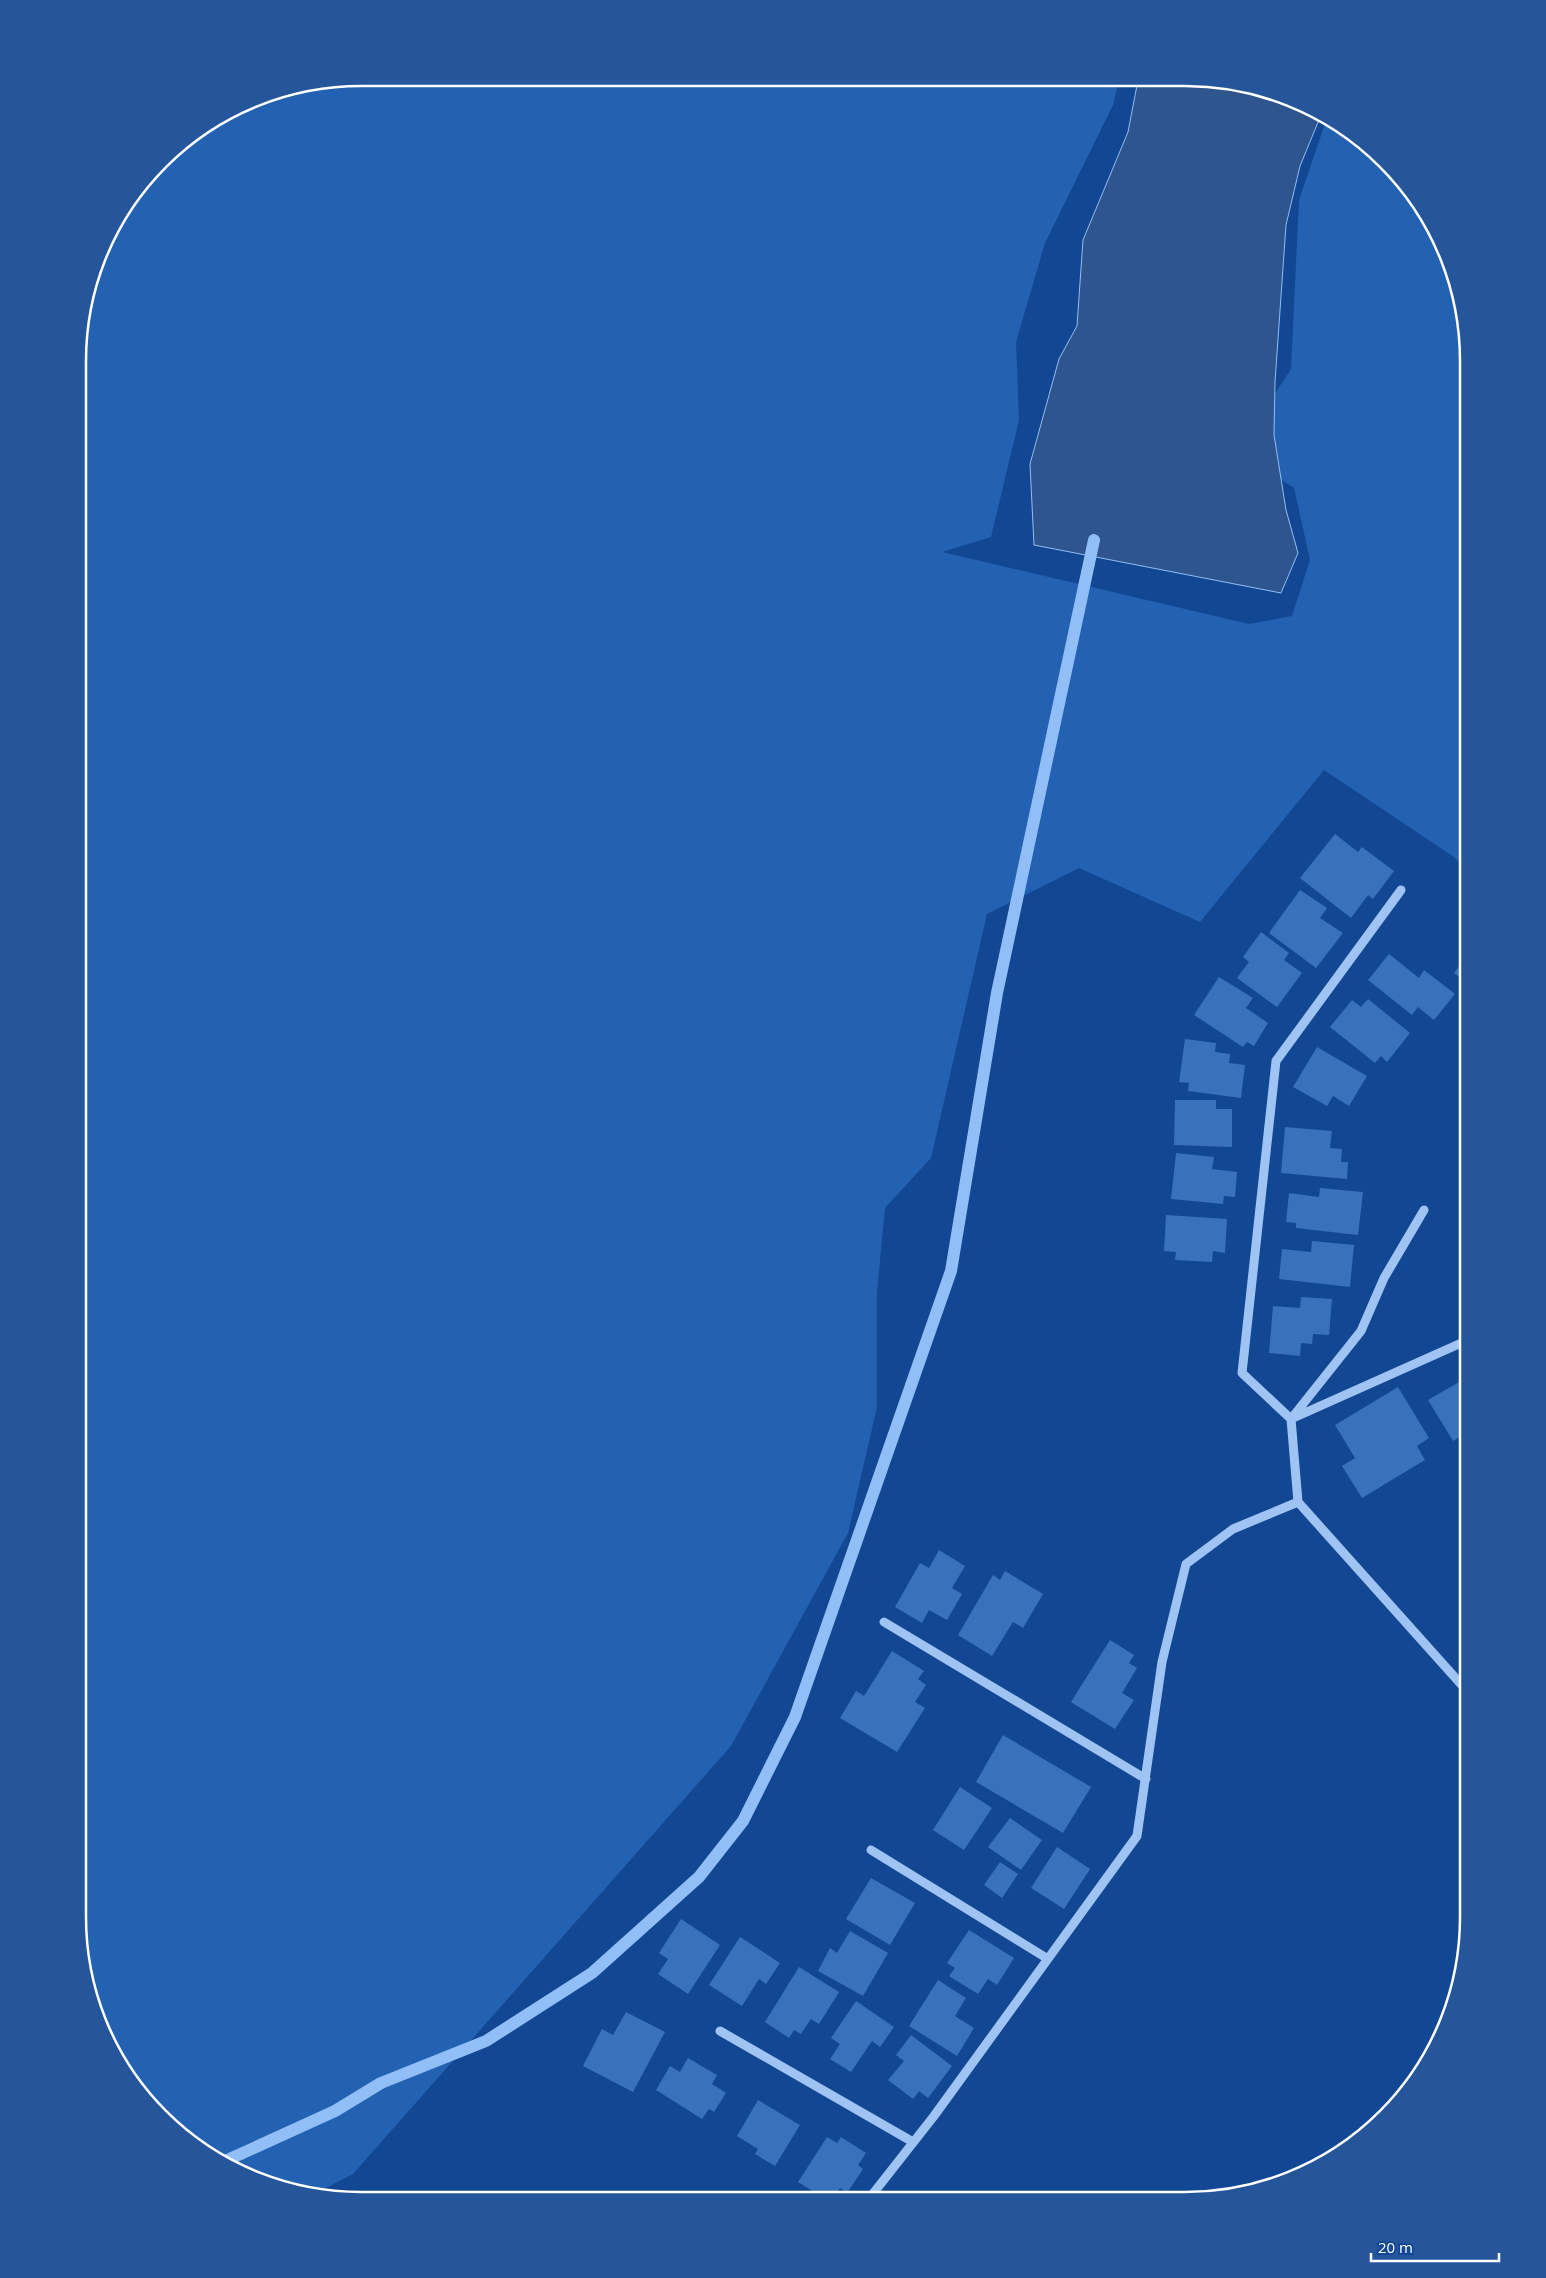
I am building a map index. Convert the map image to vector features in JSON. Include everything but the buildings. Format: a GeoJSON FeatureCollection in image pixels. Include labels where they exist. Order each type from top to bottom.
{"type":"FeatureCollection","features":[{"type":"Feature","properties":{"kind":"street"},"geometry":{"type":"LineString","coordinates":[[1401,890],[1276,1061],[1242,1373],[1291,1419],[1298,1502],[1460,1683]]}},
{"type":"Feature","properties":{"kind":"street"},"geometry":{"type":"LineString","coordinates":[[1291,1419],[1361,1330],[1384,1278],[1424,1210]]}},
{"type":"Feature","properties":{"kind":"street"},"geometry":{"type":"LineString","coordinates":[[1291,1419],[1460,1344]]}},
{"type":"Feature","properties":{"kind":"street"},"geometry":{"type":"LineString","coordinates":[[874,2192],[913,2142],[1137,1836],[1162,1662],[1186,1564],[1234,1529],[1298,1502]]}},
{"type":"Feature","properties":{"kind":"street"},"geometry":{"type":"LineString","coordinates":[[884,1622],[1146,1780]]}},
{"type":"Feature","properties":{"kind":"street"},"geometry":{"type":"LineString","coordinates":[[871,1850],[1048,1959]]}},
{"type":"Feature","properties":{"kind":"street"},"geometry":{"type":"LineString","coordinates":[[720,2031],[913,2142]]}},
{"type":"Feature","properties":{"kind":"shaded area"},"geometry":{"type":"Polygon","coordinates":[[[361,86],[1118,86],[1113,105],[1045,243],[1016,342],[1019,420],[991,537],[942,552],[1249,624],[1292,616],[1310,560],[1294,488],[1253,462],[1249,434],[1291,369],[1299,200],[1325,125],[1366,154],[1392,180],[1413,208],[1439,256],[1454,307],[1460,361],[1460,863],[1454,857],[1324,770],[1200,922],[1079,868],[987,914],[931,1158],[885,1208],[877,1292],[877,1407],[848,1533],[731,1746],[353,2174],[324,2189],[290,2182],[256,2171],[239,2163],[208,2145],[180,2124],[143,2084],[115,2039],[101,2005],[89,1953],[86,1917],[86,361],[89,325],[96,290],[107,256],[115,239],[133,208],[154,180],[180,154],[208,133],[256,107],[290,96],[325,89],[361,86]]]}},
{"type":"Feature","properties":{"kind":"shaded area"},"geometry":{"type":"Polygon","coordinates":[[[1137,86],[1203,87],[1239,92],[1290,107],[1318,121],[1300,166],[1286,225],[1275,382],[1274,435],[1286,510],[1298,553],[1281,593],[1034,545],[1030,464],[1059,359],[1077,326],[1083,240],[1128,132],[1137,86]]]}},
{"type":"Feature","properties":{"kind":"waterway"},"geometry":{"type":"LineString","coordinates":[[231,2159],[335,2111],[381,2083],[486,2041],[592,1973],[699,1877],[743,1821],[795,1717],[951,1271],[997,993],[1094,540]]}}]}
